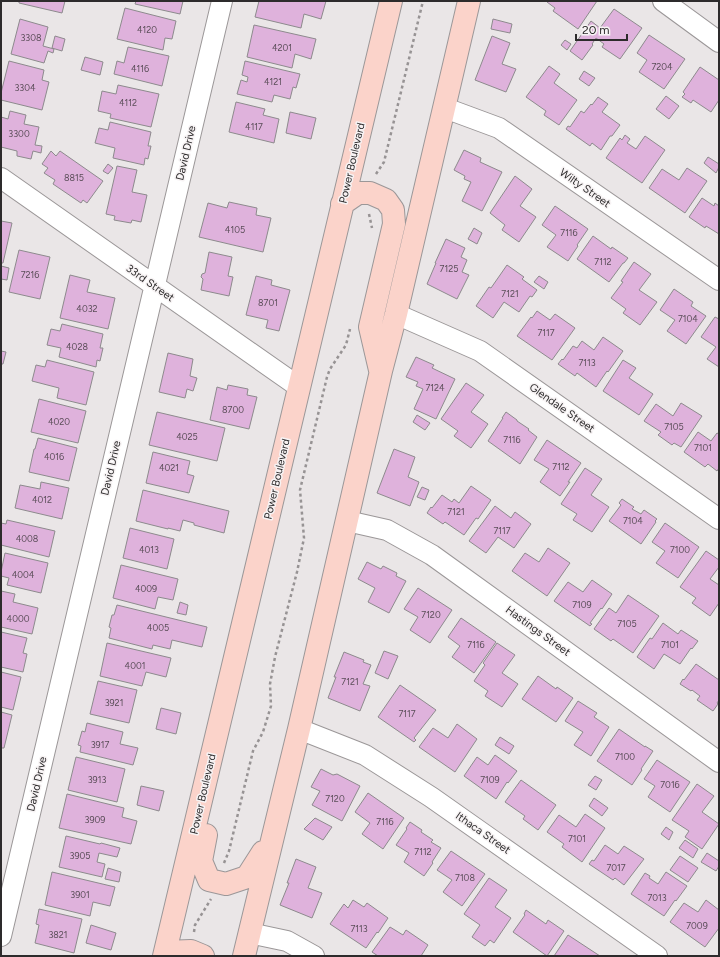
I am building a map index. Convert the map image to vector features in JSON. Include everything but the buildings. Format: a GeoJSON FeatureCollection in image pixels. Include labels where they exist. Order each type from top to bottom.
{"type":"FeatureCollection","features":[{"type":"Feature","properties":{"kind":"main road","name":"Power Boulevard"},"geometry":{"type":"LineString","coordinates":[[164,954],[390,1]]}},
{"type":"Feature","properties":{"kind":"main road"},"geometry":{"type":"LineString","coordinates":[[244,956],[299,728],[381,371],[445,108],[469,1]]}},
{"type":"Feature","properties":{"kind":"main road"},"geometry":{"type":"LineString","coordinates":[[342,204],[358,193],[370,193],[386,200],[393,210],[394,224],[370,327],[381,371]]}},
{"type":"Feature","properties":{"kind":"main road"},"geometry":{"type":"LineString","coordinates":[[200,802],[207,827],[201,861],[209,880],[226,884],[247,877],[272,840]]}},
{"type":"Feature","properties":{"kind":"main road"},"geometry":{"type":"LineString","coordinates":[[164,954],[197,953]]}},
{"type":"Feature","properties":{"kind":"street","name":"David Drive"},"geometry":{"type":"LineString","coordinates":[[1,936],[222,1]]}},
{"type":"Feature","properties":{"kind":"street"},"geometry":{"type":"LineString","coordinates":[[663,1],[719,42]]}},
{"type":"Feature","properties":{"kind":"street","name":"Wilty Street"},"geometry":{"type":"LineString","coordinates":[[445,108],[499,128],[719,280]]}},
{"type":"Feature","properties":{"kind":"street","name":"33rd Street"},"geometry":{"type":"LineString","coordinates":[[1,178],[299,387]]}},
{"type":"Feature","properties":{"kind":"street","name":"Glendale Street"},"geometry":{"type":"LineString","coordinates":[[396,314],[480,351],[719,519]]}},
{"type":"Feature","properties":{"kind":"street","name":"Hastings Street"},"geometry":{"type":"LineString","coordinates":[[347,521],[387,530],[432,555],[719,762]]}},
{"type":"Feature","properties":{"kind":"street","name":"Ithaca Street"},"geometry":{"type":"LineString","coordinates":[[299,728],[365,755],[424,792],[657,956]]}},
{"type":"Feature","properties":{"kind":"street"},"geometry":{"type":"LineString","coordinates":[[249,933],[287,941],[314,956]]}},
{"type":"Feature","properties":{"kind":"path"},"geometry":{"type":"LineString","coordinates":[[373,232],[367,206],[375,177],[384,162],[423,1]]}},
{"type":"Feature","properties":{"kind":"path"},"geometry":{"type":"LineString","coordinates":[[197,953],[195,925],[216,891],[222,866],[229,851],[254,751],[264,732],[271,706],[270,684],[275,657],[304,538],[300,490],[327,377],[330,369],[346,345],[352,322]]}}]}
